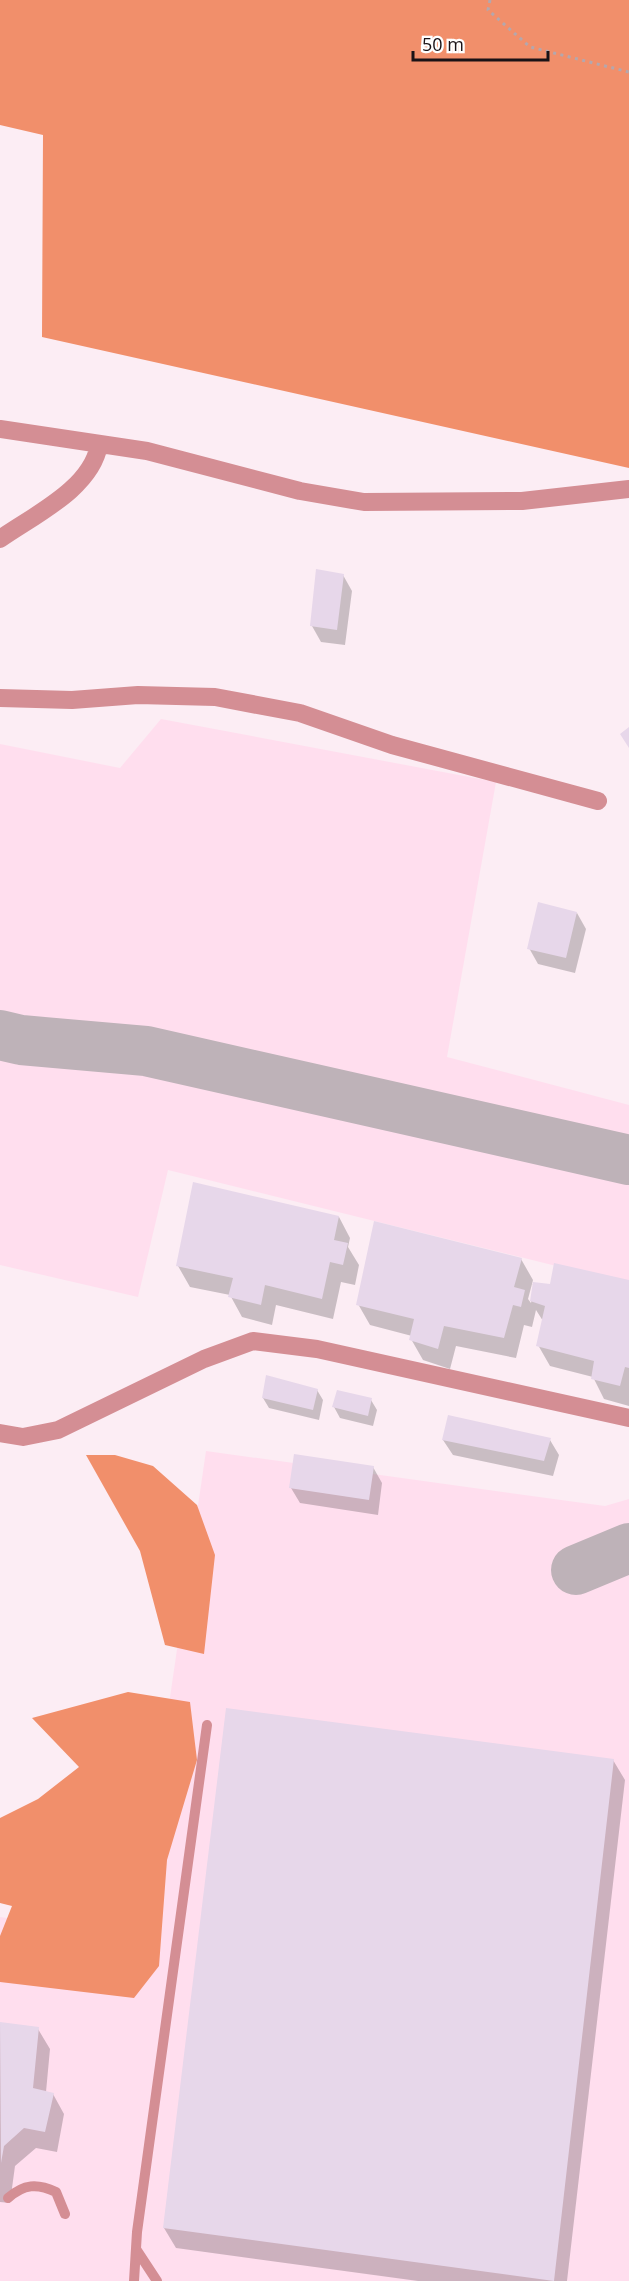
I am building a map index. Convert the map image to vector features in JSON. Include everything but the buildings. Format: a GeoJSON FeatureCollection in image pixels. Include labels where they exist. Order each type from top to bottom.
{"type":"FeatureCollection","features":[{"type":"Feature","properties":{"kind":"street"},"geometry":{"type":"LineString","coordinates":[[0,429],[147,451],[300,491],[364,502],[522,501],[629,489]]}},
{"type":"Feature","properties":{"kind":"street"},"geometry":{"type":"LineString","coordinates":[[0,539],[71,492],[86,477],[98,456],[99,445]]}},
{"type":"Feature","properties":{"kind":"street"},"geometry":{"type":"LineString","coordinates":[[0,698],[72,700],[138,695],[215,697],[300,713],[392,745],[598,801]]}},
{"type":"Feature","properties":{"kind":"street"},"geometry":{"type":"LineString","coordinates":[[0,1433],[23,1437],[58,1430],[204,1359],[253,1341],[317,1349],[629,1418]]}},
{"type":"Feature","properties":{"kind":"lane"},"geometry":{"type":"LineString","coordinates":[[134,2281],[136,2249],[207,1725]]}},
{"type":"Feature","properties":{"kind":"lane"},"geometry":{"type":"LineString","coordinates":[[8,2198],[19,2188],[28,2186],[48,2188],[56,2192],[65,2214]]}},
{"type":"Feature","properties":{"kind":"lane"},"geometry":{"type":"LineString","coordinates":[[136,2249],[157,2281]]}},
{"type":"Feature","properties":{"kind":"path"},"geometry":{"type":"LineString","coordinates":[[490,0],[488,10],[530,47],[629,72]]}},
{"type":"Feature","properties":{"kind":"shaded area"},"geometry":{"type":"Polygon","coordinates":[[[0,0],[629,0],[629,468],[42,337],[43,135],[0,125],[0,0]]]}},
{"type":"Feature","properties":{"kind":"shaded area"},"geometry":{"type":"Polygon","coordinates":[[[161,719],[496,782],[447,1057],[629,1105],[629,1284],[168,1170],[138,1297],[0,1265],[0,744],[120,768],[161,719]]]}},
{"type":"Feature","properties":{"kind":"shaded area"},"geometry":{"type":"Polygon","coordinates":[[[206,1451],[605,1506],[629,1499],[629,2281],[0,2281],[0,1917],[135,1937],[206,1451]]]}},
{"type":"Feature","properties":{"kind":"shaded area"},"geometry":{"type":"Polygon","coordinates":[[[86,1455],[115,1455],[153,1466],[197,1505],[215,1555],[204,1654],[165,1645],[140,1551],[86,1455]]]}},
{"type":"Feature","properties":{"kind":"shaded area"},"geometry":{"type":"Polygon","coordinates":[[[128,1692],[190,1702],[197,1760],[167,1860],[159,1966],[134,1998],[0,1982],[0,1936],[12,1906],[0,1903],[0,1818],[38,1799],[79,1767],[32,1718],[128,1692]]]}},
{"type":"Feature","properties":{"kind":"taxiway"},"geometry":{"type":"LineString","coordinates":[[0,1035],[21,1040],[146,1051],[629,1160]]}},
{"type":"Feature","properties":{"kind":"taxiway"},"geometry":{"type":"LineString","coordinates":[[576,1570],[629,1548]]}}]}
